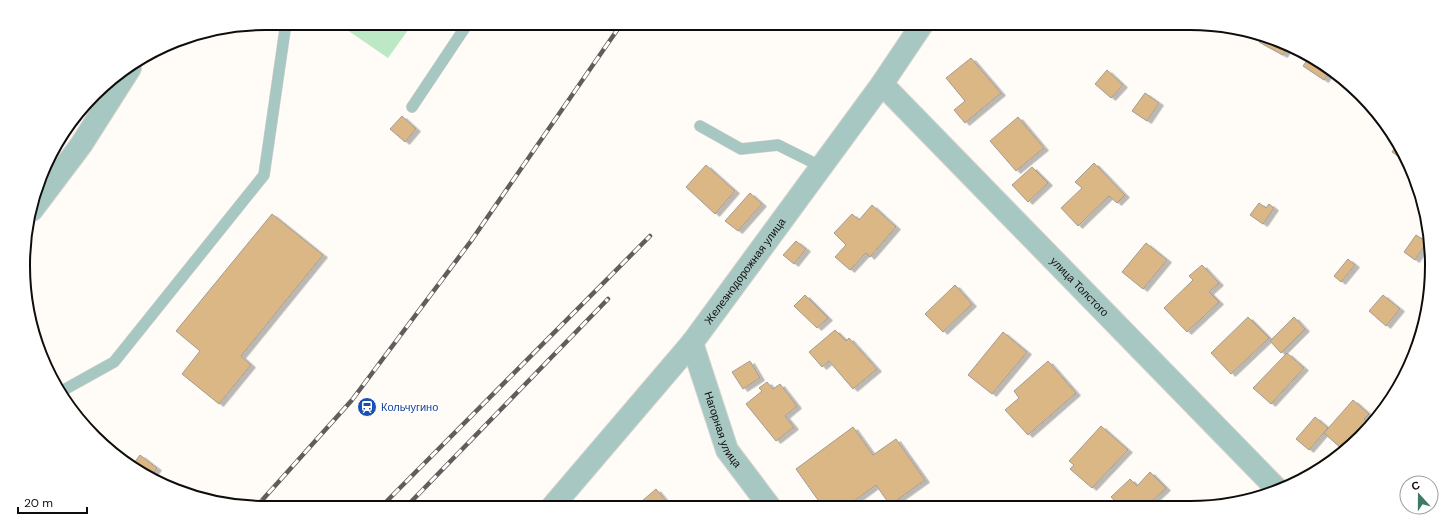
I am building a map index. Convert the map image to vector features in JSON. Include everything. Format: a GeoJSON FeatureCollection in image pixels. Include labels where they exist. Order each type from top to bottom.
{"type":"FeatureCollection","features":[{"type":"Feature","properties":{"kind":"street","name":"Железнодорожная улица"},"geometry":{"type":"LineString","coordinates":[[557,501],[692,343],[820,166],[882,84],[918,30]]}},
{"type":"Feature","properties":{"kind":"street"},"geometry":{"type":"LineString","coordinates":[[39,200],[80,145],[124,78]]}},
{"type":"Feature","properties":{"kind":"street","name":"улица Толстого"},"geometry":{"type":"LineString","coordinates":[[882,84],[1274,486]]}},
{"type":"Feature","properties":{"kind":"street","name":"Нагорная улица"},"geometry":{"type":"LineString","coordinates":[[692,343],[727,450],[765,501]]}},
{"type":"Feature","properties":{"kind":"lane"},"geometry":{"type":"LineString","coordinates":[[66,389],[114,362],[264,175],[285,30]]}},
{"type":"Feature","properties":{"kind":"lane"},"geometry":{"type":"LineString","coordinates":[[412,107],[463,30]]}},
{"type":"Feature","properties":{"kind":"lane"},"geometry":{"type":"LineString","coordinates":[[700,126],[741,149],[778,145],[820,166]]}},
{"type":"Feature","properties":{"kind":"green space"},"geometry":{"type":"Polygon","coordinates":[[[347,30],[408,30],[388,58],[347,30]]]}},
{"type":"Feature","properties":{"kind":"building"},"geometry":{"type":"Polygon","coordinates":[[[1260,41],[1265,42],[1286,50],[1283,55],[1259,42],[1260,41]]]}},
{"type":"Feature","properties":{"kind":"building"},"geometry":{"type":"Polygon","coordinates":[[[971,58],[1001,93],[965,123],[954,110],[965,101],[946,78],[971,58]]]}},
{"type":"Feature","properties":{"kind":"building"},"geometry":{"type":"Polygon","coordinates":[[[1306,62],[1327,75],[1324,80],[1303,66],[1306,62]]]}},
{"type":"Feature","properties":{"kind":"building"},"geometry":{"type":"Polygon","coordinates":[[[1107,70],[1123,85],[1111,98],[1095,84],[1107,70]]]}},
{"type":"Feature","properties":{"kind":"building"},"geometry":{"type":"Polygon","coordinates":[[[1145,93],[1159,103],[1147,121],[1132,111],[1145,93]]]}},
{"type":"Feature","properties":{"kind":"building"},"geometry":{"type":"Polygon","coordinates":[[[402,116],[416,129],[405,142],[390,129],[402,116]]]}},
{"type":"Feature","properties":{"kind":"building"},"geometry":{"type":"Polygon","coordinates":[[[1018,117],[1044,148],[1016,171],[990,141],[1018,117]]]}},
{"type":"Feature","properties":{"kind":"building"},"geometry":{"type":"Polygon","coordinates":[[[1394,149],[1398,156],[1392,152],[1394,149]]]}},
{"type":"Feature","properties":{"kind":"building"},"geometry":{"type":"Polygon","coordinates":[[[1094,163],[1125,195],[1117,203],[1109,196],[1078,226],[1061,208],[1082,188],[1075,182],[1094,163]]]}},
{"type":"Feature","properties":{"kind":"building"},"geometry":{"type":"Polygon","coordinates":[[[706,165],[735,191],[715,214],[686,187],[706,165]]]}},
{"type":"Feature","properties":{"kind":"building"},"geometry":{"type":"Polygon","coordinates":[[[1032,167],[1048,183],[1028,202],[1012,185],[1032,167]]]}},
{"type":"Feature","properties":{"kind":"building"},"geometry":{"type":"Polygon","coordinates":[[[750,193],[762,204],[738,231],[725,221],[750,193]]]}},
{"type":"Feature","properties":{"kind":"building"},"geometry":{"type":"Polygon","coordinates":[[[1259,203],[1266,208],[1269,204],[1274,208],[1263,224],[1250,215],[1259,203]]]}},
{"type":"Feature","properties":{"kind":"building"},"geometry":{"type":"Polygon","coordinates":[[[872,205],[896,227],[870,257],[866,253],[850,270],[835,257],[846,245],[834,233],[852,214],[859,220],[872,205]]]}},
{"type":"Feature","properties":{"kind":"building"},"geometry":{"type":"Polygon","coordinates":[[[272,214],[323,255],[241,356],[251,365],[219,404],[182,374],[200,351],[176,331],[272,214]]]}},
{"type":"Feature","properties":{"kind":"building"},"geometry":{"type":"Polygon","coordinates":[[[1416,235],[1423,240],[1424,247],[1415,260],[1404,252],[1416,235]]]}},
{"type":"Feature","properties":{"kind":"building"},"geometry":{"type":"Polygon","coordinates":[[[796,241],[806,249],[794,264],[783,255],[796,241]]]}},
{"type":"Feature","properties":{"kind":"building"},"geometry":{"type":"Polygon","coordinates":[[[1146,243],[1167,260],[1143,289],[1122,272],[1146,243]]]}},
{"type":"Feature","properties":{"kind":"building"},"geometry":{"type":"Polygon","coordinates":[[[1348,259],[1355,265],[1341,282],[1334,276],[1348,259]]]}},
{"type":"Feature","properties":{"kind":"building"},"geometry":{"type":"Polygon","coordinates":[[[1202,265],[1219,283],[1209,292],[1219,302],[1187,332],[1164,308],[1193,280],[1189,276],[1202,265]]]}},
{"type":"Feature","properties":{"kind":"building"},"geometry":{"type":"Polygon","coordinates":[[[955,285],[972,304],[943,332],[925,314],[955,285]]]}},
{"type":"Feature","properties":{"kind":"building"},"geometry":{"type":"Polygon","coordinates":[[[805,295],[828,318],[817,328],[794,306],[805,295]]]}},
{"type":"Feature","properties":{"kind":"building"},"geometry":{"type":"Polygon","coordinates":[[[1383,295],[1400,309],[1386,326],[1369,311],[1383,295]]]}},
{"type":"Feature","properties":{"kind":"building"},"geometry":{"type":"Polygon","coordinates":[[[1248,317],[1269,338],[1231,374],[1211,353],[1248,317]]]}},
{"type":"Feature","properties":{"kind":"building"},"geometry":{"type":"Polygon","coordinates":[[[1294,317],[1305,329],[1281,353],[1270,341],[1294,317]]]}},
{"type":"Feature","properties":{"kind":"building"},"geometry":{"type":"Polygon","coordinates":[[[835,330],[846,341],[849,338],[877,369],[853,389],[829,361],[822,367],[809,352],[835,330]]]}},
{"type":"Feature","properties":{"kind":"building"},"geometry":{"type":"Polygon","coordinates":[[[1003,332],[1027,352],[992,394],[968,375],[1003,332]]]}},
{"type":"Feature","properties":{"kind":"building"},"geometry":{"type":"Polygon","coordinates":[[[1287,353],[1304,368],[1271,404],[1253,388],[1287,353]]]}},
{"type":"Feature","properties":{"kind":"building"},"geometry":{"type":"Polygon","coordinates":[[[750,361],[760,378],[743,389],[732,372],[750,361]]]}},
{"type":"Feature","properties":{"kind":"building"},"geometry":{"type":"Polygon","coordinates":[[[1048,361],[1076,393],[1028,435],[1005,410],[1019,398],[1014,391],[1048,361]]]}},
{"type":"Feature","properties":{"kind":"building"},"geometry":{"type":"Polygon","coordinates":[[[767,382],[773,389],[780,384],[797,406],[785,416],[794,427],[776,441],[746,404],[762,391],[759,388],[767,382]]]}},
{"type":"Feature","properties":{"kind":"building"},"geometry":{"type":"Polygon","coordinates":[[[1353,400],[1369,414],[1364,419],[1366,422],[1340,447],[1324,433],[1353,400]]]}},
{"type":"Feature","properties":{"kind":"building"},"geometry":{"type":"Polygon","coordinates":[[[1315,417],[1328,428],[1309,450],[1296,439],[1315,417]]]}},
{"type":"Feature","properties":{"kind":"building"},"geometry":{"type":"Polygon","coordinates":[[[1101,426],[1128,450],[1092,488],[1070,469],[1074,465],[1069,461],[1101,426]]]}},
{"type":"Feature","properties":{"kind":"building"},"geometry":{"type":"Polygon","coordinates":[[[853,427],[873,455],[896,439],[925,480],[896,501],[887,501],[876,485],[854,501],[819,501],[796,469],[853,427]]]}},
{"type":"Feature","properties":{"kind":"building"},"geometry":{"type":"Polygon","coordinates":[[[140,455],[157,468],[154,472],[135,461],[140,455]]]}},
{"type":"Feature","properties":{"kind":"building"},"geometry":{"type":"Polygon","coordinates":[[[1150,472],[1166,488],[1152,501],[1115,501],[1111,497],[1130,479],[1137,486],[1150,472]]]}},
{"type":"Feature","properties":{"kind":"building"},"geometry":{"type":"Polygon","coordinates":[[[656,489],[666,501],[642,501],[656,489]]]}},
{"type":"Feature","properties":{"kind":"railway"},"geometry":{"type":"LineString","coordinates":[[262,501],[352,400],[471,241],[617,30]]}},
{"type":"Feature","properties":{"kind":"railway"},"geometry":{"type":"LineString","coordinates":[[387,501],[650,236]]}},
{"type":"Feature","properties":{"kind":"railway"},"geometry":{"type":"LineString","coordinates":[[412,501],[608,299]]}},
{"type":"Feature","properties":{"kind":"place","name":"Кольчугино"},"geometry":{"type":"Point","coordinates":[367,407]}}]}
